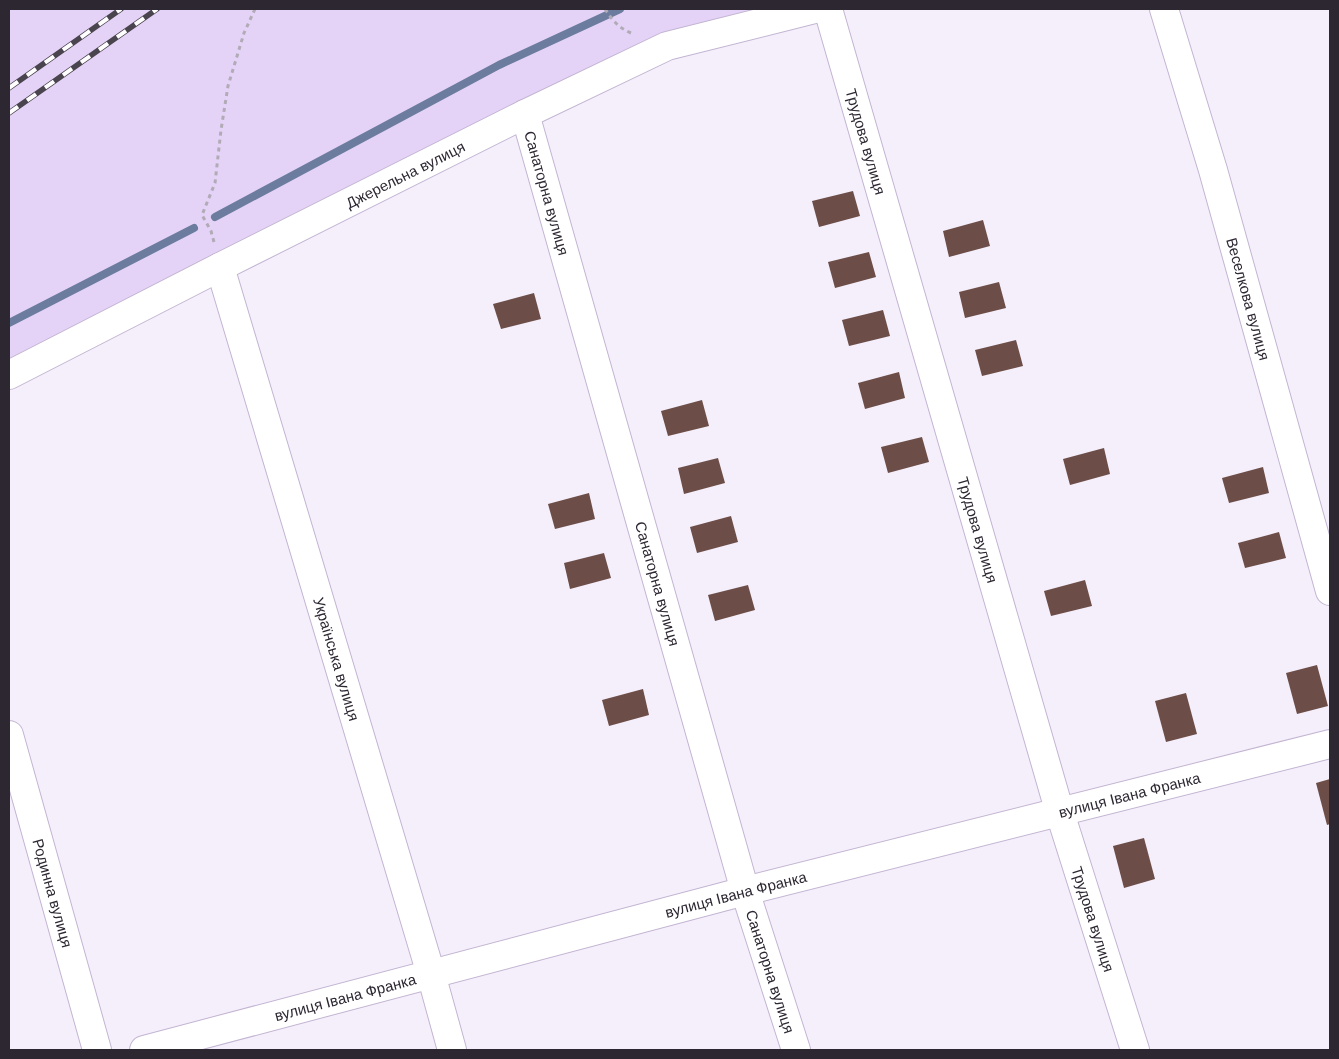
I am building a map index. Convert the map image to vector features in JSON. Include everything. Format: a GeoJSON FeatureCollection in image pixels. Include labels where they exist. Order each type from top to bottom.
{"type":"FeatureCollection","features":[{"type":"Feature","properties":{"kind":"street","name":"Джерельна вулиця"},"geometry":{"type":"LineString","coordinates":[[9,375],[525,114],[667,46],[815,9]]}},
{"type":"Feature","properties":{"kind":"street","name":"Трудова вулиця"},"geometry":{"type":"LineString","coordinates":[[828,9],[1060,813],[1135,1050]]}},
{"type":"Feature","properties":{"kind":"street","name":"Веселкова вулиця"},"geometry":{"type":"LineString","coordinates":[[1164,9],[1213,170],[1330,591]]}},
{"type":"Feature","properties":{"kind":"street","name":"Санаторна вулиця"},"geometry":{"type":"LineString","coordinates":[[525,114],[745,891],[796,1050]]}},
{"type":"Feature","properties":{"kind":"street","name":"Українська вулиця"},"geometry":{"type":"LineString","coordinates":[[220,267],[452,1050]]}},
{"type":"Feature","properties":{"kind":"street","name":"Родинна вулиця"},"geometry":{"type":"LineString","coordinates":[[9,735],[97,1050]]}},
{"type":"Feature","properties":{"kind":"street","name":"вулиця Івана Франка"},"geometry":{"type":"LineString","coordinates":[[144,1050],[745,891],[1330,744]]}},
{"type":"Feature","properties":{"kind":"path"},"geometry":{"type":"LineString","coordinates":[[220,267],[211,231],[202,215],[215,183],[228,86],[244,33],[255,9]]}},
{"type":"Feature","properties":{"kind":"path"},"geometry":{"type":"LineString","coordinates":[[605,9],[612,20]]}},
{"type":"Feature","properties":{"kind":"shaded area"},"geometry":{"type":"Polygon","coordinates":[[[9,9],[815,9],[667,46],[9,375],[9,9]]]}},
{"type":"Feature","properties":{"kind":"building"},"geometry":{"type":"Polygon","coordinates":[[[853,191],[860,216],[819,227],[812,201],[853,191]]]}},
{"type":"Feature","properties":{"kind":"building"},"geometry":{"type":"Polygon","coordinates":[[[983,220],[990,246],[949,257],[943,231],[983,220]]]}},
{"type":"Feature","properties":{"kind":"building"},"geometry":{"type":"Polygon","coordinates":[[[869,252],[876,277],[835,288],[828,262],[869,252]]]}},
{"type":"Feature","properties":{"kind":"building"},"geometry":{"type":"Polygon","coordinates":[[[999,282],[1006,308],[965,318],[959,292],[999,282]]]}},
{"type":"Feature","properties":{"kind":"building"},"geometry":{"type":"Polygon","coordinates":[[[534,293],[541,319],[501,329],[493,304],[534,293]]]}},
{"type":"Feature","properties":{"kind":"building"},"geometry":{"type":"Polygon","coordinates":[[[883,310],[890,336],[849,346],[842,320],[883,310]]]}},
{"type":"Feature","properties":{"kind":"building"},"geometry":{"type":"Polygon","coordinates":[[[1016,340],[1023,366],[982,376],[975,350],[1016,340]]]}},
{"type":"Feature","properties":{"kind":"building"},"geometry":{"type":"Polygon","coordinates":[[[899,372],[905,398],[865,409],[858,383],[899,372]]]}},
{"type":"Feature","properties":{"kind":"building"},"geometry":{"type":"Polygon","coordinates":[[[702,400],[709,426],[668,436],[661,411],[702,400]]]}},
{"type":"Feature","properties":{"kind":"building"},"geometry":{"type":"Polygon","coordinates":[[[922,437],[929,462],[888,473],[881,447],[922,437]]]}},
{"type":"Feature","properties":{"kind":"building"},"geometry":{"type":"Polygon","coordinates":[[[1104,448],[1110,474],[1070,485],[1063,459],[1104,448]]]}},
{"type":"Feature","properties":{"kind":"building"},"geometry":{"type":"Polygon","coordinates":[[[718,458],[725,483],[684,494],[678,468],[718,458]]]}},
{"type":"Feature","properties":{"kind":"building"},"geometry":{"type":"Polygon","coordinates":[[[1263,467],[1269,493],[1229,503],[1222,478],[1263,467]]]}},
{"type":"Feature","properties":{"kind":"building"},"geometry":{"type":"Polygon","coordinates":[[[589,493],[595,519],[555,529],[548,504],[589,493]]]}},
{"type":"Feature","properties":{"kind":"building"},"geometry":{"type":"Polygon","coordinates":[[[731,516],[738,542],[697,553],[690,527],[731,516]]]}},
{"type":"Feature","properties":{"kind":"building"},"geometry":{"type":"Polygon","coordinates":[[[1279,532],[1286,558],[1245,568],[1238,543],[1279,532]]]}},
{"type":"Feature","properties":{"kind":"building"},"geometry":{"type":"Polygon","coordinates":[[[604,553],[611,578],[570,589],[564,563],[604,553]]]}},
{"type":"Feature","properties":{"kind":"building"},"geometry":{"type":"Polygon","coordinates":[[[1085,580],[1092,606],[1051,616],[1044,591],[1085,580]]]}},
{"type":"Feature","properties":{"kind":"building"},"geometry":{"type":"Polygon","coordinates":[[[748,585],[755,610],[715,621],[708,595],[748,585]]]}},
{"type":"Feature","properties":{"kind":"building"},"geometry":{"type":"Polygon","coordinates":[[[1317,665],[1328,706],[1297,714],[1286,673],[1317,665]]]}},
{"type":"Feature","properties":{"kind":"building"},"geometry":{"type":"Polygon","coordinates":[[[643,689],[649,715],[609,726],[602,700],[643,689]]]}},
{"type":"Feature","properties":{"kind":"building"},"geometry":{"type":"Polygon","coordinates":[[[1186,693],[1197,734],[1166,742],[1155,701],[1186,693]]]}},
{"type":"Feature","properties":{"kind":"building"},"geometry":{"type":"Polygon","coordinates":[[[1330,779],[1330,824],[1327,825],[1316,783],[1330,779]]]}},
{"type":"Feature","properties":{"kind":"building"},"geometry":{"type":"Polygon","coordinates":[[[1144,838],[1155,879],[1124,888],[1113,846],[1144,838]]]}},
{"type":"Feature","properties":{"kind":"waterway"},"geometry":{"type":"LineString","coordinates":[[215,217],[499,65],[620,9]]}},
{"type":"Feature","properties":{"kind":"waterway"},"geometry":{"type":"LineString","coordinates":[[9,323],[194,228]]}},
{"type":"Feature","properties":{"kind":"railway"},"geometry":{"type":"LineString","coordinates":[[9,88],[121,9]]}},
{"type":"Feature","properties":{"kind":"railway"},"geometry":{"type":"LineString","coordinates":[[9,113],[157,9]]}}]}
